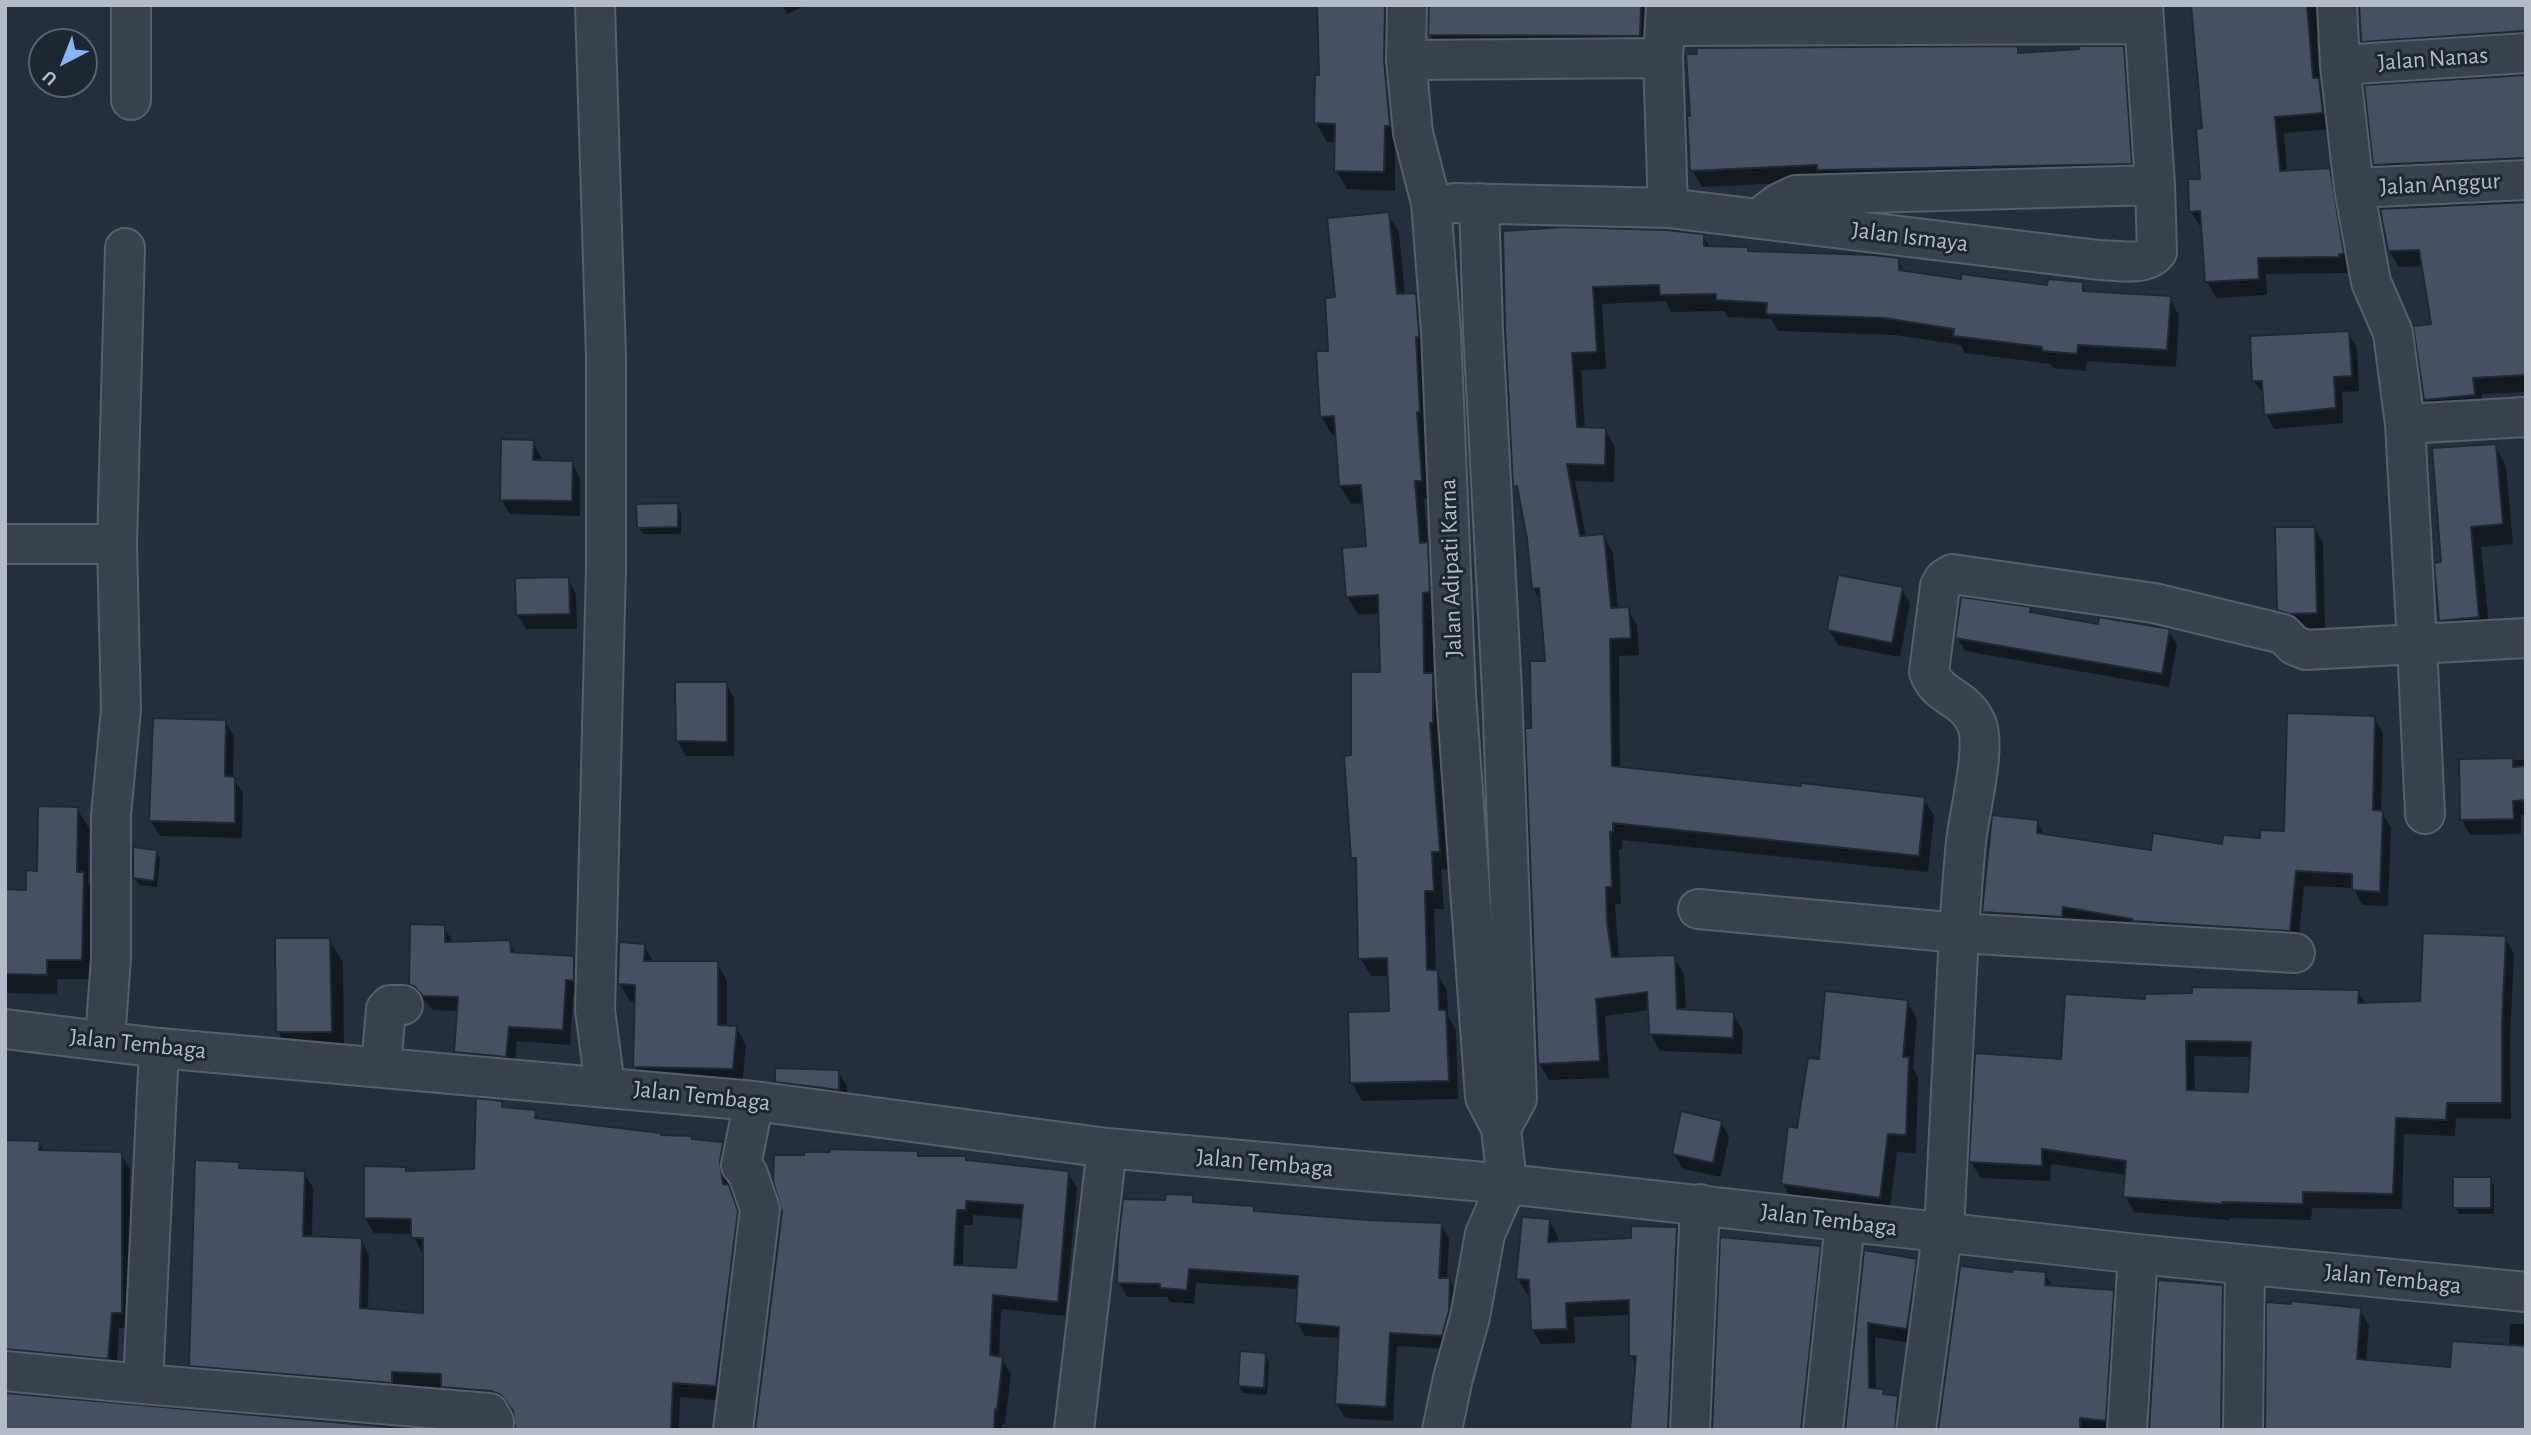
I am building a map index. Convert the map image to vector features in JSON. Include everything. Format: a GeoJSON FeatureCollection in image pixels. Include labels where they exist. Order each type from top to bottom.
{"type":"FeatureCollection","features":[{"type":"Feature","properties":{"kind":"street"},"geometry":{"type":"LineString","coordinates":[[131,5],[131,100]]}},
{"type":"Feature","properties":{"kind":"street"},"geometry":{"type":"LineString","coordinates":[[595,5],[605,330],[603,750],[595,1010],[602,1070]]}},
{"type":"Feature","properties":{"kind":"street","name":"Jalan Adipati Karna"},"geometry":{"type":"LineString","coordinates":[[1407,5],[1406,60],[1413,133],[1431,203],[1441,332],[1456,694],[1485,1097],[1504,1153]]}},
{"type":"Feature","properties":{"kind":"street"},"geometry":{"type":"LineString","coordinates":[[2337,5],[2340,65],[2354,188],[2371,282],[2393,333],[2405,424],[2425,814]]}},
{"type":"Feature","properties":{"kind":"street"},"geometry":{"type":"LineString","coordinates":[[1406,60],[1665,30],[2143,15],[2155,186],[1796,195],[1779,203],[1758,219]]}},
{"type":"Feature","properties":{"kind":"street"},"geometry":{"type":"LineString","coordinates":[[1665,30],[1668,208]]}},
{"type":"Feature","properties":{"kind":"street","name":"Jalan Nanas"},"geometry":{"type":"LineString","coordinates":[[2340,65],[2526,53]]}},
{"type":"Feature","properties":{"kind":"street","name":"Jalan Anggur"},"geometry":{"type":"LineString","coordinates":[[2354,188],[2526,180]]}},
{"type":"Feature","properties":{"kind":"street","name":"Jalan Ismaya"},"geometry":{"type":"LineString","coordinates":[[1431,203],[1668,208],[2099,260],[2143,261],[2152,259],[2157,252],[2155,186]]}},
{"type":"Feature","properties":{"kind":"street","name":"Jalan Adipati Karna"},"geometry":{"type":"LineString","coordinates":[[1479,203],[1502,691],[1517,1099],[1504,1153]]}},
{"type":"Feature","properties":{"kind":"street"},"geometry":{"type":"LineString","coordinates":[[106,1023],[111,958],[111,815],[121,709],[117,544],[125,248]]}},
{"type":"Feature","properties":{"kind":"street"},"geometry":{"type":"LineString","coordinates":[[1441,332],[1483,330]]}},
{"type":"Feature","properties":{"kind":"street"},"geometry":{"type":"LineString","coordinates":[[2405,424],[2526,417]]}},
{"type":"Feature","properties":{"kind":"street"},"geometry":{"type":"LineString","coordinates":[[5,544],[117,544]]}},
{"type":"Feature","properties":{"kind":"street"},"geometry":{"type":"LineString","coordinates":[[1916,1430],[1944,1222],[1949,1167],[1959,933],[1966,842],[1980,748],[1977,726],[1966,706],[1933,684],[1929,671],[1940,586],[1944,579],[1952,574],[2154,603],[2283,634],[2294,645],[2306,650],[2526,638]]}},
{"type":"Feature","properties":{"kind":"street"},"geometry":{"type":"LineString","coordinates":[[1456,694],[1502,691]]}},
{"type":"Feature","properties":{"kind":"street"},"geometry":{"type":"LineString","coordinates":[[1698,909],[1959,933],[2295,953]]}},
{"type":"Feature","properties":{"kind":"street","name":"Jalan Tembaga"},"geometry":{"type":"LineString","coordinates":[[5,1030],[106,1023],[159,1048],[387,1039],[602,1070],[754,1101],[1107,1148],[1504,1153],[1700,1204],[1845,1222],[1944,1222],[2138,1254],[2526,1292]]}},
{"type":"Feature","properties":{"kind":"street"},"geometry":{"type":"LineString","coordinates":[[143,1384],[159,1048]]}},
{"type":"Feature","properties":{"kind":"street"},"geometry":{"type":"LineString","coordinates":[[733,1430],[760,1209],[748,1174],[741,1166],[754,1101]]}},
{"type":"Feature","properties":{"kind":"street"},"geometry":{"type":"LineString","coordinates":[[1074,1430],[1107,1148]]}},
{"type":"Feature","properties":{"kind":"street"},"geometry":{"type":"LineString","coordinates":[[1442,1430],[1470,1317],[1485,1234],[1504,1153]]}},
{"type":"Feature","properties":{"kind":"street"},"geometry":{"type":"LineString","coordinates":[[1690,1430],[1700,1204]]}},
{"type":"Feature","properties":{"kind":"street"},"geometry":{"type":"LineString","coordinates":[[1823,1430],[1845,1222]]}},
{"type":"Feature","properties":{"kind":"street"},"geometry":{"type":"LineString","coordinates":[[2127,1430],[2138,1254]]}},
{"type":"Feature","properties":{"kind":"street"},"geometry":{"type":"LineString","coordinates":[[2243,1430],[2245,1265]]}},
{"type":"Feature","properties":{"kind":"street"},"geometry":{"type":"LineString","coordinates":[[5,1371],[489,1413],[494,1422],[493,1430]]}},
{"type":"Feature","properties":{"kind":"building"},"geometry":{"type":"Polygon","coordinates":[[[1317,5],[1385,5],[1384,60],[1390,126],[1385,126],[1384,172],[1334,171],[1335,124],[1314,123],[1315,75],[1319,75],[1317,5]]]}},
{"type":"Feature","properties":{"kind":"building"},"geometry":{"type":"Polygon","coordinates":[[[1429,5],[1641,5],[1640,36],[1428,35],[1429,5]]]}},
{"type":"Feature","properties":{"kind":"building"},"geometry":{"type":"Polygon","coordinates":[[[2191,5],[2307,5],[2313,78],[2319,78],[2323,113],[2275,117],[2280,171],[2330,168],[2344,254],[2339,254],[2339,257],[2258,258],[2259,279],[2205,282],[2200,211],[2189,212],[2188,179],[2200,179],[2196,129],[2202,128],[2191,5]]]}},
{"type":"Feature","properties":{"kind":"building"},"geometry":{"type":"Polygon","coordinates":[[[2359,5],[2526,5],[2526,31],[2361,42],[2359,5]]]}},
{"type":"Feature","properties":{"kind":"building"},"geometry":{"type":"Polygon","coordinates":[[[2018,46],[2018,53],[2079,49],[2079,46],[2124,46],[2132,164],[1817,170],[1817,165],[1690,171],[1686,54],[1697,54],[1696,48],[2018,46]]]}},
{"type":"Feature","properties":{"kind":"building"},"geometry":{"type":"Polygon","coordinates":[[[2526,75],[2526,158],[2373,165],[2364,85],[2526,75]]]}},
{"type":"Feature","properties":{"kind":"building"},"geometry":{"type":"Polygon","coordinates":[[[2526,202],[2526,375],[2473,378],[2475,395],[2424,400],[2413,326],[2431,324],[2419,250],[2388,251],[2380,209],[2526,202]]]}},
{"type":"Feature","properties":{"kind":"building"},"geometry":{"type":"Polygon","coordinates":[[[1389,212],[1397,294],[1416,293],[1419,333],[1419,337],[1416,337],[1420,412],[1417,412],[1422,481],[1415,481],[1420,543],[1428,542],[1430,592],[1423,593],[1424,673],[1433,673],[1433,723],[1430,723],[1440,852],[1432,852],[1434,891],[1425,891],[1427,970],[1438,970],[1439,1010],[1446,1010],[1449,1081],[1350,1083],[1348,1012],[1389,1011],[1387,958],[1358,959],[1356,858],[1351,858],[1344,756],[1351,755],[1351,672],[1380,672],[1378,595],[1346,597],[1342,548],[1366,546],[1361,485],[1339,486],[1334,416],[1320,417],[1316,351],[1328,351],[1325,298],[1335,297],[1327,218],[1389,212]]]}},
{"type":"Feature","properties":{"kind":"building"},"geometry":{"type":"Polygon","coordinates":[[[1564,227],[1704,234],[1704,246],[1748,247],[1748,251],[1873,255],[1899,258],[1899,270],[1961,279],[1961,274],[2047,285],[2048,279],[2083,282],[2083,291],[2171,296],[2167,350],[2078,345],[2077,354],[1953,336],[1954,329],[1884,318],[1766,314],[1767,303],[1716,300],[1716,294],[1660,295],[1659,285],[1593,287],[1597,352],[1572,353],[1577,427],[1606,428],[1605,465],[1567,464],[1580,536],[1604,534],[1611,608],[1629,607],[1631,638],[1610,639],[1612,766],[1925,797],[1919,856],[1613,823],[1613,832],[1610,832],[1612,887],[1606,887],[1612,957],[1675,955],[1677,1009],[1734,1012],[1733,1038],[1649,1034],[1647,992],[1596,999],[1600,1061],[1538,1064],[1525,728],[1531,728],[1530,661],[1545,661],[1539,588],[1532,589],[1527,539],[1517,486],[1513,487],[1503,231],[1564,227]]]}},
{"type":"Feature","properties":{"kind":"building"},"geometry":{"type":"Polygon","coordinates":[[[2349,331],[2352,376],[2334,377],[2336,408],[2264,415],[2262,381],[2252,381],[2250,336],[2349,331]]]}},
{"type":"Feature","properties":{"kind":"building"},"geometry":{"type":"Polygon","coordinates":[[[501,439],[534,440],[533,460],[573,461],[572,501],[500,500],[501,439]]]}},
{"type":"Feature","properties":{"kind":"building"},"geometry":{"type":"Polygon","coordinates":[[[2496,444],[2503,524],[2471,527],[2479,617],[2439,621],[2434,563],[2441,562],[2432,448],[2496,444]]]}},
{"type":"Feature","properties":{"kind":"building"},"geometry":{"type":"Polygon","coordinates":[[[678,503],[678,527],[637,528],[636,504],[678,503]]]}},
{"type":"Feature","properties":{"kind":"building"},"geometry":{"type":"Polygon","coordinates":[[[2275,527],[2315,527],[2317,613],[2290,614],[2277,610],[2275,527]]]}},
{"type":"Feature","properties":{"kind":"building"},"geometry":{"type":"Polygon","coordinates":[[[1838,575],[1903,587],[1892,643],[1827,630],[1838,575]]]}},
{"type":"Feature","properties":{"kind":"building"},"geometry":{"type":"Polygon","coordinates":[[[569,577],[570,614],[516,615],[515,578],[569,577]]]}},
{"type":"Feature","properties":{"kind":"building"},"geometry":{"type":"Polygon","coordinates":[[[1961,597],[2031,607],[2030,612],[2098,624],[2099,617],[2170,629],[2162,674],[1955,638],[1961,597]]]}},
{"type":"Feature","properties":{"kind":"building"},"geometry":{"type":"Polygon","coordinates":[[[675,682],[727,682],[727,742],[676,741],[675,682]]]}},
{"type":"Feature","properties":{"kind":"building"},"geometry":{"type":"Polygon","coordinates":[[[2287,713],[2375,716],[2373,810],[2383,811],[2380,892],[2352,890],[2352,874],[2296,871],[2290,931],[2131,921],[2132,919],[2063,907],[2062,917],[1982,912],[1992,815],[2038,820],[2037,833],[2151,850],[2153,833],[2222,844],[2223,835],[2260,838],[2260,830],[2284,831],[2287,713]]]}},
{"type":"Feature","properties":{"kind":"building"},"geometry":{"type":"Polygon","coordinates":[[[153,718],[226,720],[225,776],[235,777],[235,823],[149,821],[153,718]]]}},
{"type":"Feature","properties":{"kind":"building"},"geometry":{"type":"Polygon","coordinates":[[[2513,758],[2513,767],[2526,766],[2526,800],[2513,801],[2514,819],[2460,820],[2459,759],[2513,758]]]}},
{"type":"Feature","properties":{"kind":"building"},"geometry":{"type":"Polygon","coordinates":[[[38,806],[78,807],[77,872],[84,872],[82,960],[47,960],[47,975],[5,974],[5,889],[26,890],[26,870],[37,871],[38,806]]]}},
{"type":"Feature","properties":{"kind":"building"},"geometry":{"type":"Polygon","coordinates":[[[133,847],[157,850],[154,881],[133,878],[133,847]]]}},
{"type":"Feature","properties":{"kind":"building"},"geometry":{"type":"Polygon","coordinates":[[[410,924],[445,925],[445,942],[510,940],[511,952],[574,956],[574,981],[566,980],[563,1030],[509,1027],[506,1057],[454,1052],[458,997],[423,996],[414,986],[409,985],[410,924]]]}},
{"type":"Feature","properties":{"kind":"building"},"geometry":{"type":"Polygon","coordinates":[[[2423,933],[2506,936],[2502,1103],[2447,1103],[2446,1120],[2396,1118],[2393,1194],[2303,1192],[2303,1204],[2222,1204],[2123,1197],[2126,1161],[2042,1149],[2042,1166],[1969,1162],[1975,1053],[2061,1059],[2065,994],[2145,999],[2145,994],[2192,993],[2192,987],[2359,990],[2358,1003],[2420,1001],[2423,933]],[[2186,1041],[2187,1090],[2248,1092],[2251,1042],[2186,1041]]]}},
{"type":"Feature","properties":{"kind":"building"},"geometry":{"type":"Polygon","coordinates":[[[275,938],[330,938],[332,1032],[276,1032],[275,938]]]}},
{"type":"Feature","properties":{"kind":"building"},"geometry":{"type":"Polygon","coordinates":[[[619,942],[645,944],[644,961],[718,961],[718,1025],[737,1026],[733,1069],[633,1067],[635,985],[618,984],[619,942]]]}},
{"type":"Feature","properties":{"kind":"building"},"geometry":{"type":"Polygon","coordinates":[[[1825,991],[1908,1000],[1903,1057],[1909,1057],[1906,1135],[1888,1134],[1880,1198],[1781,1184],[1788,1126],[1797,1128],[1808,1058],[1819,1059],[1825,991]]]}},
{"type":"Feature","properties":{"kind":"building"},"geometry":{"type":"Polygon","coordinates":[[[775,1068],[839,1070],[839,1090],[775,1082],[775,1068]]]}},
{"type":"Feature","properties":{"kind":"building"},"geometry":{"type":"Polygon","coordinates":[[[476,1098],[502,1101],[502,1107],[536,1110],[535,1118],[723,1142],[720,1161],[723,1184],[729,1185],[738,1211],[716,1386],[673,1383],[671,1430],[515,1430],[513,1411],[501,1395],[491,1391],[441,1387],[441,1374],[392,1372],[392,1383],[189,1366],[195,1160],[240,1162],[239,1168],[305,1171],[303,1236],[362,1238],[360,1308],[423,1313],[423,1238],[411,1238],[411,1219],[364,1218],[364,1166],[406,1167],[406,1171],[474,1169],[476,1098]]]}},
{"type":"Feature","properties":{"kind":"building"},"geometry":{"type":"Polygon","coordinates":[[[1681,1111],[1722,1121],[1713,1163],[1672,1154],[1681,1111]]]}},
{"type":"Feature","properties":{"kind":"building"},"geometry":{"type":"Polygon","coordinates":[[[5,1140],[40,1141],[39,1150],[122,1152],[122,1313],[112,1313],[108,1359],[5,1349],[5,1140]]]}},
{"type":"Feature","properties":{"kind":"building"},"geometry":{"type":"Polygon","coordinates":[[[830,1149],[918,1151],[918,1156],[966,1156],[966,1160],[1069,1171],[1058,1302],[993,1295],[990,1355],[1003,1357],[994,1430],[755,1430],[782,1212],[773,1181],[774,1155],[830,1152],[830,1149]],[[966,1201],[966,1210],[957,1210],[954,1265],[1016,1268],[1023,1205],[966,1201]]]}},
{"type":"Feature","properties":{"kind":"building"},"geometry":{"type":"Polygon","coordinates":[[[2453,1177],[2491,1177],[2491,1208],[2453,1208],[2453,1177]]]}},
{"type":"Feature","properties":{"kind":"building"},"geometry":{"type":"Polygon","coordinates":[[[1166,1194],[1193,1195],[1193,1202],[1254,1206],[1254,1211],[1442,1223],[1439,1278],[1450,1278],[1449,1311],[1442,1336],[1390,1333],[1386,1407],[1335,1404],[1339,1327],[1295,1323],[1298,1276],[1189,1269],[1187,1290],[1160,1288],[1160,1284],[1117,1283],[1123,1199],[1165,1200],[1166,1194]]]}},
{"type":"Feature","properties":{"kind":"building"},"geometry":{"type":"Polygon","coordinates":[[[1522,1217],[1550,1219],[1548,1242],[1631,1238],[1631,1226],[1677,1227],[1668,1430],[1630,1430],[1636,1356],[1629,1356],[1629,1300],[1566,1303],[1567,1329],[1531,1330],[1529,1280],[1516,1279],[1522,1217]]]}},
{"type":"Feature","properties":{"kind":"building"},"geometry":{"type":"Polygon","coordinates":[[[1720,1237],[1821,1246],[1801,1430],[1712,1430],[1720,1237]]]}},
{"type":"Feature","properties":{"kind":"building"},"geometry":{"type":"Polygon","coordinates":[[[1864,1250],[1917,1259],[1907,1329],[1868,1323],[1869,1388],[1884,1389],[1883,1394],[1898,1396],[1895,1430],[1845,1430],[1864,1250]]]}},
{"type":"Feature","properties":{"kind":"building"},"geometry":{"type":"Polygon","coordinates":[[[1960,1266],[2012,1272],[2012,1269],[2046,1272],[2045,1285],[2114,1290],[2106,1421],[2080,1418],[2080,1430],[1938,1430],[1960,1266]]]}},
{"type":"Feature","properties":{"kind":"building"},"geometry":{"type":"Polygon","coordinates":[[[2158,1280],[2223,1285],[2221,1430],[2149,1430],[2158,1280]]]}},
{"type":"Feature","properties":{"kind":"building"},"geometry":{"type":"Polygon","coordinates":[[[2291,1301],[2361,1308],[2357,1359],[2450,1367],[2452,1341],[2526,1346],[2526,1430],[2265,1430],[2266,1302],[2291,1304],[2291,1301]]]}},
{"type":"Feature","properties":{"kind":"building"},"geometry":{"type":"Polygon","coordinates":[[[1240,1351],[1266,1353],[1264,1388],[1238,1386],[1240,1351]]]}},
{"type":"Feature","properties":{"kind":"building"},"geometry":{"type":"Polygon","coordinates":[[[5,1393],[389,1427],[389,1430],[5,1430],[5,1393]]]}}]}
